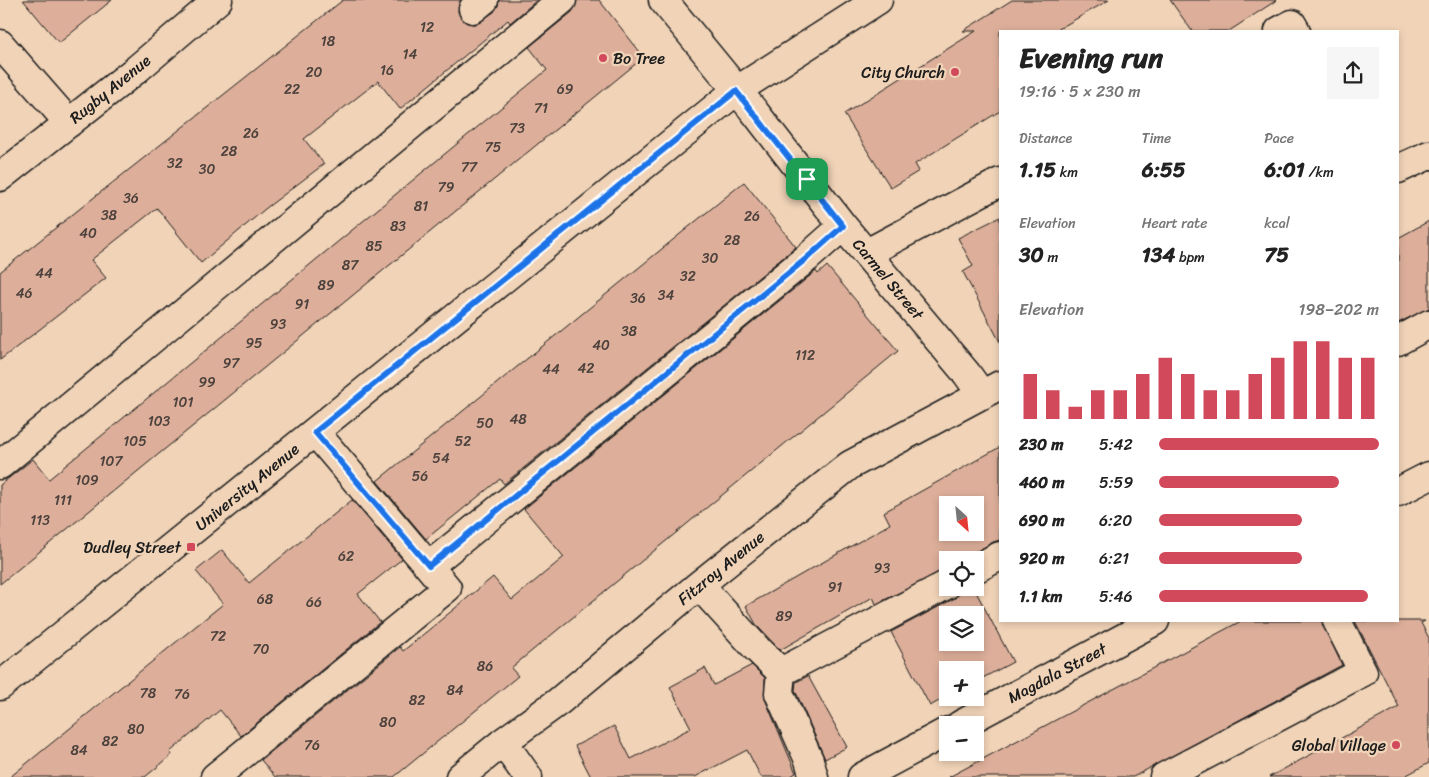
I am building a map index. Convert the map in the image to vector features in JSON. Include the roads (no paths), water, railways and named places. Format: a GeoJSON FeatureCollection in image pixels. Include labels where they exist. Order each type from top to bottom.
{"type":"FeatureCollection","features":[{"type":"Feature","properties":{"kind":"street","name":"Rugby Avenue"},"geometry":{"type":"LineString","coordinates":[[0,177],[69,123],[218,0]]}},
{"type":"Feature","properties":{"kind":"street"},"geometry":{"type":"LineString","coordinates":[[0,465],[562,0]]}},
{"type":"Feature","properties":{"kind":"street","name":"Carmel Street"},"geometry":{"type":"LineString","coordinates":[[663,0],[843,226],[967,374],[991,390]]}},
{"type":"Feature","properties":{"kind":"street","name":"University Avenue"},"geometry":{"type":"LineString","coordinates":[[0,686],[736,91],[878,0]]}},
{"type":"Feature","properties":{"kind":"street"},"geometry":{"type":"LineString","coordinates":[[1280,30],[1292,24],[1295,30]]}},
{"type":"Feature","properties":{"kind":"street"},"geometry":{"type":"LineString","coordinates":[[0,44],[69,123]]}},
{"type":"Feature","properties":{"kind":"street"},"geometry":{"type":"LineString","coordinates":[[1399,169],[1429,155]]}},
{"type":"Feature","properties":{"kind":"street"},"geometry":{"type":"LineString","coordinates":[[867,253],[999,183]]}},
{"type":"Feature","properties":{"kind":"street"},"geometry":{"type":"LineString","coordinates":[[429,566],[807,258],[843,226]]}},
{"type":"Feature","properties":{"kind":"street"},"geometry":{"type":"LineString","coordinates":[[1399,340],[1429,324]]}},
{"type":"Feature","properties":{"kind":"street","name":"Fitzroy Avenue"},"geometry":{"type":"LineString","coordinates":[[460,777],[503,742],[558,702],[699,585],[850,465],[991,390]]}},
{"type":"Feature","properties":{"kind":"street"},"geometry":{"type":"LineString","coordinates":[[215,777],[448,588],[315,432]]}},
{"type":"Feature","properties":{"kind":"street"},"geometry":{"type":"LineString","coordinates":[[1399,491],[1429,476]]}},
{"type":"Feature","properties":{"kind":"street"},"geometry":{"type":"LineString","coordinates":[[984,564],[999,557]]}},
{"type":"Feature","properties":{"kind":"street"},"geometry":{"type":"LineString","coordinates":[[699,585],[758,650],[781,672]]}},
{"type":"Feature","properties":{"kind":"street"},"geometry":{"type":"LineString","coordinates":[[781,672],[939,589]]}},
{"type":"Feature","properties":{"kind":"street","name":"Magdala Street"},"geometry":{"type":"LineString","coordinates":[[977,716],[1153,622]]}},
{"type":"Feature","properties":{"kind":"street"},"geometry":{"type":"LineString","coordinates":[[1164,777],[1363,672],[1338,622]]}},
{"type":"Feature","properties":{"kind":"street"},"geometry":{"type":"LineString","coordinates":[[781,672],[779,693],[814,777]]}},
{"type":"Feature","properties":{"kind":"street"},"geometry":{"type":"LineString","coordinates":[[862,777],[939,736]]}},
{"type":"Feature","properties":{"kind":"street"},"geometry":{"type":"LineString","coordinates":[[503,742],[528,777]]}},
{"type":"Feature","properties":{"kind":"place","name":"Bo Tree"},"geometry":{"type":"Point","coordinates":[603,58]}},
{"type":"Feature","properties":{"kind":"place","name":"City Church"},"geometry":{"type":"Point","coordinates":[955,72]}},
{"type":"Feature","properties":{"kind":"place","name":"Dudley Street"},"geometry":{"type":"Point","coordinates":[191,547]}},
{"type":"Feature","properties":{"kind":"place","name":"Global Village"},"geometry":{"type":"Point","coordinates":[1396,745]}}]}
